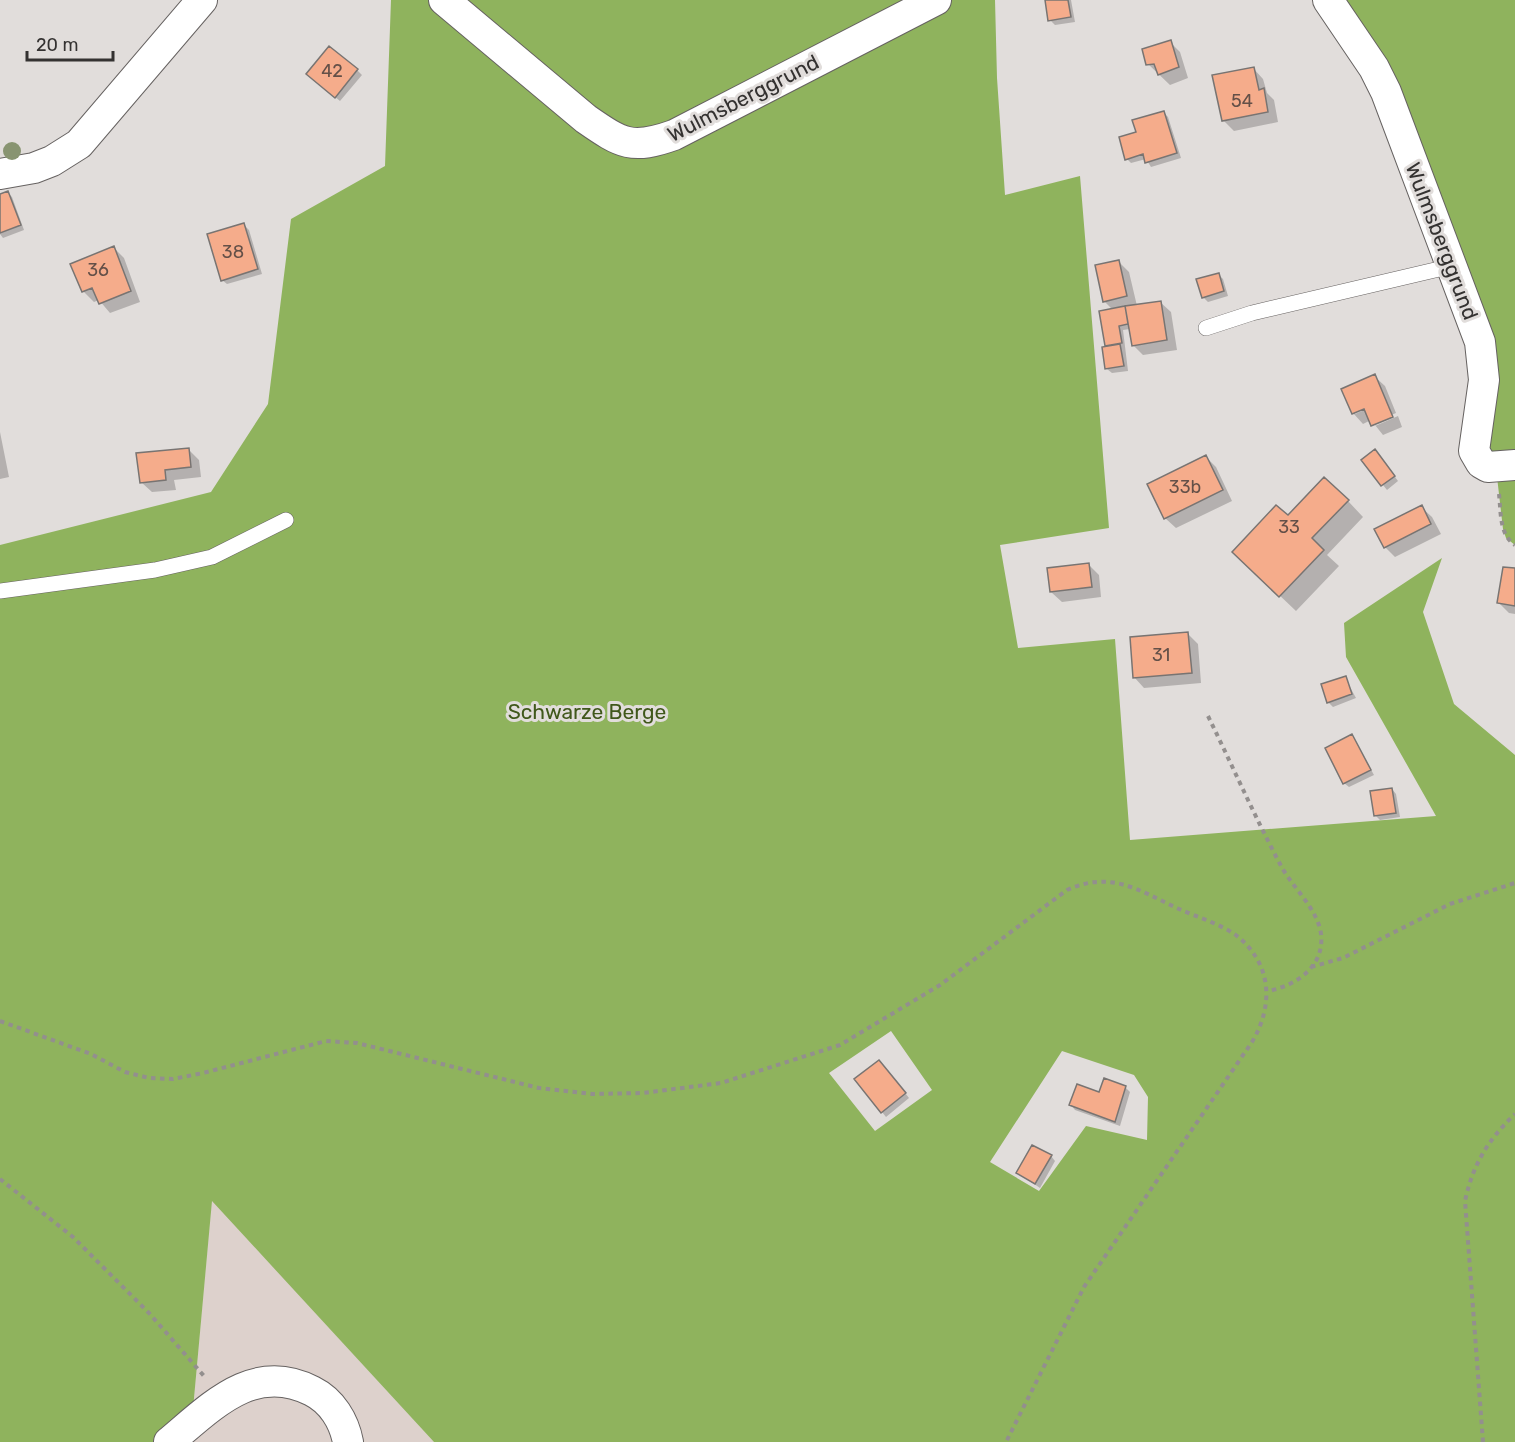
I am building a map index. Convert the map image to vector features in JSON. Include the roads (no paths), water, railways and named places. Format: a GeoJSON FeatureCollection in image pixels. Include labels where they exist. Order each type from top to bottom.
{"type":"FeatureCollection","features":[{"type":"Feature","properties":{"kind":"street"},"geometry":{"type":"LineString","coordinates":[[0,174],[52,162],[79,144],[202,0]]}},
{"type":"Feature","properties":{"kind":"street","name":"Wulmsberggrund"},"geometry":{"type":"LineString","coordinates":[[444,0],[586,119],[606,133],[636,144],[650,144],[674,135],[936,0]]}},
{"type":"Feature","properties":{"kind":"street","name":"Wulmsberggrund"},"geometry":{"type":"LineString","coordinates":[[1328,0],[1374,68],[1386,92],[1480,342],[1484,364],[1483,395],[1474,451],[1481,463],[1505,467]]}},
{"type":"Feature","properties":{"kind":"street"},"geometry":{"type":"LineString","coordinates":[[168,1442],[239,1388],[266,1380],[294,1382],[318,1394],[337,1412],[348,1442]]}},
{"type":"Feature","properties":{"kind":"lane"},"geometry":{"type":"LineString","coordinates":[[1206,328],[1252,313],[1452,266]]}},
{"type":"Feature","properties":{"kind":"lane"},"geometry":{"type":"LineString","coordinates":[[0,591],[155,570],[212,557],[286,520]]}},
{"type":"Feature","properties":{"kind":"park label","name":"Schwarze Berge"},"geometry":{"type":"Point","coordinates":[587,711]}}]}
